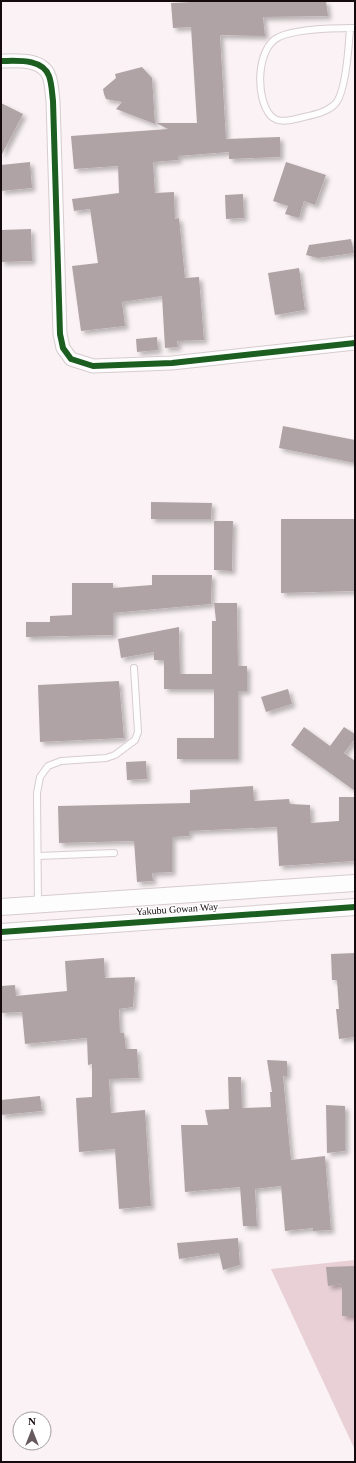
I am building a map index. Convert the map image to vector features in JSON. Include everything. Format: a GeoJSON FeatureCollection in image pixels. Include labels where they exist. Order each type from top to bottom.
{"type":"FeatureCollection","features":[{"type":"Feature","properties":{"kind":"street"},"geometry":{"type":"LineString","coordinates":[[1,61],[27,61],[42,67],[49,76],[53,101],[60,334],[63,348],[71,359],[93,366],[172,363],[355,343]]}},
{"type":"Feature","properties":{"kind":"street","name":"Yakubu Gowan Way"},"geometry":{"type":"LineString","coordinates":[[1,907],[355,882]]}},
{"type":"Feature","properties":{"kind":"street","name":"Yakubu Gowan Way"},"geometry":{"type":"LineString","coordinates":[[1,932],[355,907]]}},
{"type":"Feature","properties":{"kind":"lane"},"geometry":{"type":"LineString","coordinates":[[353,28],[343,86],[336,104],[320,113],[292,120],[282,121],[272,117],[262,100],[260,85],[261,63],[268,49],[278,37],[302,32],[353,28]]}},
{"type":"Feature","properties":{"kind":"lane"},"geometry":{"type":"LineString","coordinates":[[38,904],[37,793],[40,777],[48,766],[61,761],[106,758],[115,755],[134,740],[138,732],[134,668]]}},
{"type":"Feature","properties":{"kind":"lane"},"geometry":{"type":"LineString","coordinates":[[38,856],[114,853]]}},
{"type":"Feature","properties":{"kind":"lane"},"geometry":{"type":"LineString","coordinates":[[1,900],[1,907]]}},
{"type":"Feature","properties":{"kind":"shaded area"},"geometry":{"type":"Polygon","coordinates":[[[355,1260],[355,1450],[271,1269],[355,1260]]]}},
{"type":"Feature","properties":{"kind":"building"},"geometry":{"type":"Polygon","coordinates":[[[211,1],[326,1],[328,16],[263,17],[265,36],[220,35],[226,139],[280,137],[280,157],[229,159],[229,152],[178,156],[178,160],[153,162],[155,193],[174,192],[175,219],[179,218],[185,278],[199,277],[204,340],[177,341],[178,347],[165,348],[162,296],[122,302],[125,326],[81,331],[72,266],[98,263],[90,209],[74,211],[72,199],[119,193],[118,166],[74,169],[71,136],[168,129],[156,123],[197,123],[191,27],[173,28],[171,3],[211,1]]]}},
{"type":"Feature","properties":{"kind":"building"},"geometry":{"type":"Polygon","coordinates":[[[142,67],[152,78],[155,124],[116,109],[122,102],[106,99],[104,94],[103,89],[116,78],[115,74],[142,67]]]}},
{"type":"Feature","properties":{"kind":"building"},"geometry":{"type":"Polygon","coordinates":[[[1,103],[23,114],[1,156],[1,103]]]}},
{"type":"Feature","properties":{"kind":"building"},"geometry":{"type":"Polygon","coordinates":[[[30,162],[32,188],[1,191],[1,165],[30,162]]]}},
{"type":"Feature","properties":{"kind":"building"},"geometry":{"type":"Polygon","coordinates":[[[286,162],[326,175],[315,205],[304,201],[299,218],[285,214],[288,206],[273,201],[286,162]]]}},
{"type":"Feature","properties":{"kind":"building"},"geometry":{"type":"Polygon","coordinates":[[[243,194],[244,218],[226,219],[225,195],[243,194]]]}},
{"type":"Feature","properties":{"kind":"building"},"geometry":{"type":"Polygon","coordinates":[[[31,229],[32,261],[1,262],[1,230],[31,229]]]}},
{"type":"Feature","properties":{"kind":"building"},"geometry":{"type":"Polygon","coordinates":[[[351,239],[354,253],[318,258],[306,255],[309,245],[351,239]]]}},
{"type":"Feature","properties":{"kind":"building"},"geometry":{"type":"Polygon","coordinates":[[[299,268],[305,310],[275,315],[268,273],[299,268]]]}},
{"type":"Feature","properties":{"kind":"building"},"geometry":{"type":"Polygon","coordinates":[[[157,337],[158,350],[137,352],[136,339],[157,337]]]}},
{"type":"Feature","properties":{"kind":"building"},"geometry":{"type":"Polygon","coordinates":[[[283,426],[355,440],[355,463],[279,448],[283,426]]]}},
{"type":"Feature","properties":{"kind":"building"},"geometry":{"type":"Polygon","coordinates":[[[151,502],[212,503],[211,519],[151,519],[151,502]]]}},
{"type":"Feature","properties":{"kind":"building"},"geometry":{"type":"Polygon","coordinates":[[[281,519],[355,519],[355,591],[281,593],[281,519]]]}},
{"type":"Feature","properties":{"kind":"building"},"geometry":{"type":"Polygon","coordinates":[[[214,521],[233,521],[232,571],[214,570],[214,521]]]}},
{"type":"Feature","properties":{"kind":"building"},"geometry":{"type":"Polygon","coordinates":[[[152,575],[212,575],[211,604],[113,613],[113,635],[26,637],[26,622],[50,622],[50,616],[72,615],[72,583],[113,583],[113,588],[152,585],[152,575]]]}},
{"type":"Feature","properties":{"kind":"building"},"geometry":{"type":"Polygon","coordinates":[[[214,603],[237,603],[238,666],[247,666],[247,691],[238,691],[238,759],[177,759],[177,738],[214,738],[214,689],[164,689],[164,660],[154,660],[154,652],[121,658],[118,639],[179,627],[180,674],[212,674],[212,621],[216,621],[214,603]]]}},
{"type":"Feature","properties":{"kind":"building"},"geometry":{"type":"Polygon","coordinates":[[[119,681],[124,738],[40,742],[38,685],[119,681]]]}},
{"type":"Feature","properties":{"kind":"building"},"geometry":{"type":"Polygon","coordinates":[[[288,689],[292,704],[266,712],[261,697],[288,689]]]}},
{"type":"Feature","properties":{"kind":"building"},"geometry":{"type":"Polygon","coordinates":[[[304,727],[330,746],[344,727],[355,734],[355,739],[344,753],[355,761],[355,791],[291,745],[304,727]]]}},
{"type":"Feature","properties":{"kind":"building"},"geometry":{"type":"Polygon","coordinates":[[[146,761],[147,779],[127,780],[126,762],[146,761]]]}},
{"type":"Feature","properties":{"kind":"building"},"geometry":{"type":"Polygon","coordinates":[[[253,786],[254,801],[289,799],[290,804],[310,805],[311,823],[339,821],[339,797],[355,797],[355,861],[279,866],[277,827],[189,831],[189,836],[172,837],[172,872],[152,873],[153,881],[137,882],[134,841],[59,843],[58,806],[190,803],[190,790],[253,786]]]}},
{"type":"Feature","properties":{"kind":"building"},"geometry":{"type":"Polygon","coordinates":[[[355,953],[355,1037],[339,1039],[336,1009],[339,1009],[337,980],[332,980],[331,954],[355,953]]]}},
{"type":"Feature","properties":{"kind":"building"},"geometry":{"type":"Polygon","coordinates":[[[104,958],[105,978],[135,977],[133,1007],[119,1009],[120,1033],[124,1033],[126,1049],[137,1049],[139,1078],[109,1079],[111,1113],[145,1110],[151,1206],[119,1209],[115,1149],[79,1152],[76,1098],[92,1097],[92,1064],[88,1065],[87,1038],[25,1044],[22,1012],[1,1013],[1,986],[15,985],[16,996],[67,991],[65,961],[104,958]]]}},
{"type":"Feature","properties":{"kind":"building"},"geometry":{"type":"Polygon","coordinates":[[[267,1060],[287,1061],[287,1076],[283,1076],[291,1160],[325,1156],[331,1230],[313,1231],[313,1228],[285,1231],[281,1186],[255,1189],[257,1226],[243,1226],[240,1187],[185,1192],[181,1125],[208,1125],[205,1110],[229,1109],[228,1077],[241,1077],[242,1108],[271,1107],[270,1092],[272,1092],[267,1060]]]}},
{"type":"Feature","properties":{"kind":"building"},"geometry":{"type":"Polygon","coordinates":[[[40,1096],[42,1111],[1,1115],[1,1100],[40,1096]]]}},
{"type":"Feature","properties":{"kind":"building"},"geometry":{"type":"Polygon","coordinates":[[[326,1105],[345,1106],[345,1151],[327,1153],[326,1105]]]}},
{"type":"Feature","properties":{"kind":"building"},"geometry":{"type":"Polygon","coordinates":[[[238,1238],[240,1265],[223,1270],[219,1253],[179,1259],[177,1243],[238,1238]]]}},
{"type":"Feature","properties":{"kind":"building"},"geometry":{"type":"Polygon","coordinates":[[[355,1266],[355,1316],[342,1316],[342,1284],[328,1286],[326,1267],[355,1266]]]}},
{"type":"Feature","properties":{"kind":"cycle path"},"geometry":{"type":"LineString","coordinates":[[1,61],[35,63],[46,70],[51,82],[53,101],[60,334],[63,348],[71,359],[93,366],[172,363],[355,343]]}},
{"type":"Feature","properties":{"kind":"cycle path"},"geometry":{"type":"LineString","coordinates":[[1,932],[355,907]]}}]}
